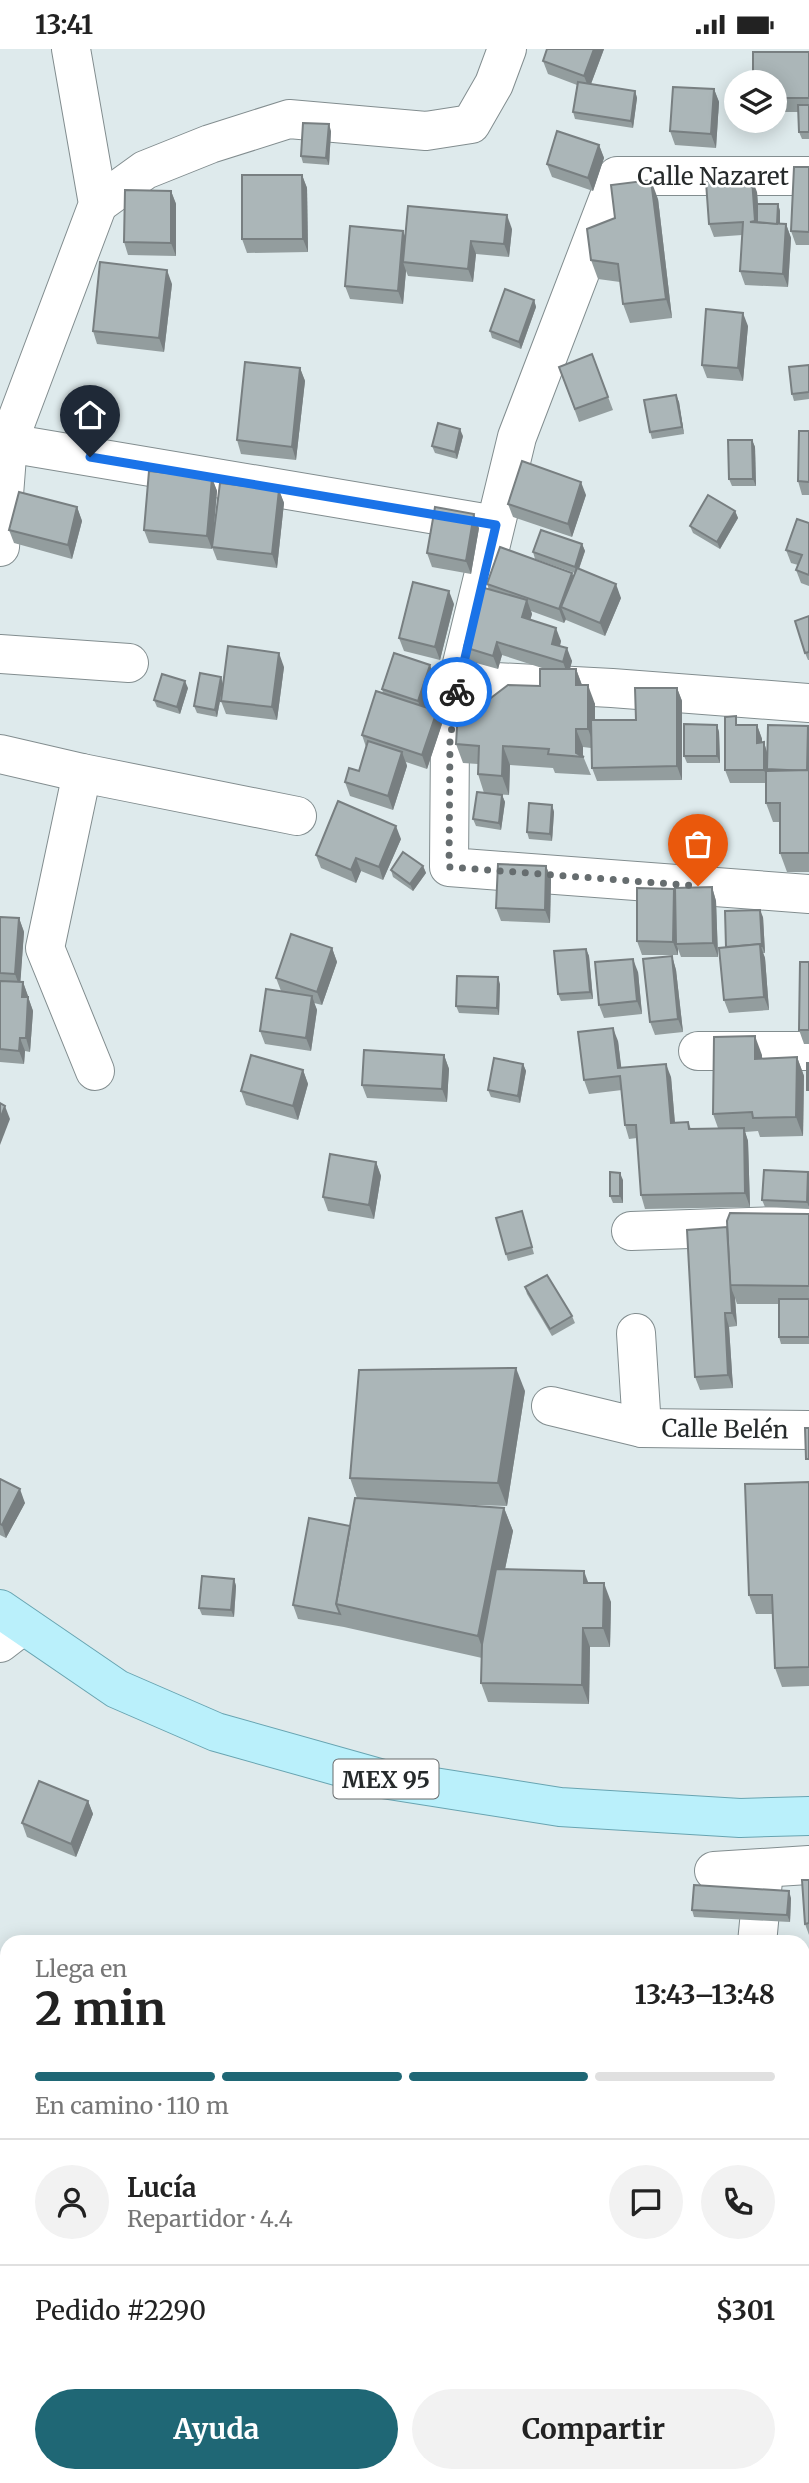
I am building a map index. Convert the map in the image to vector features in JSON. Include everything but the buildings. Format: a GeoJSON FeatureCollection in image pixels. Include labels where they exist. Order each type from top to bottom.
{"type":"FeatureCollection","features":[{"type":"Feature","properties":{"kind":"main road","name":"MEX 95"},"geometry":{"type":"LineString","coordinates":[[7,1626],[117,1689],[216,1732],[383,1779],[560,1807],[740,1818],[809,1816]]}},
{"type":"Feature","properties":{"kind":"street"},"geometry":{"type":"LineString","coordinates":[[0,547],[8,443],[98,204],[71,49]]}},
{"type":"Feature","properties":{"kind":"street"},"geometry":{"type":"LineString","coordinates":[[98,204],[145,170],[210,144],[289,119],[426,131],[471,124],[494,84],[507,49]]}},
{"type":"Feature","properties":{"kind":"street","name":"Calle Nazaret"},"geometry":{"type":"LineString","coordinates":[[496,525],[517,437],[617,176],[809,176]]}},
{"type":"Feature","properties":{"kind":"street"},"geometry":{"type":"LineString","coordinates":[[8,443],[496,525],[458,680],[450,740],[449,867],[809,894]]}},
{"type":"Feature","properties":{"kind":"street"},"geometry":{"type":"LineString","coordinates":[[0,655],[129,663]]}},
{"type":"Feature","properties":{"kind":"street"},"geometry":{"type":"LineString","coordinates":[[458,680],[809,703]]}},
{"type":"Feature","properties":{"kind":"street"},"geometry":{"type":"LineString","coordinates":[[0,754],[297,816]]}},
{"type":"Feature","properties":{"kind":"street"},"geometry":{"type":"LineString","coordinates":[[82,773],[45,948],[95,1071]]}},
{"type":"Feature","properties":{"kind":"street"},"geometry":{"type":"LineString","coordinates":[[698,1051],[809,1051]]}},
{"type":"Feature","properties":{"kind":"street"},"geometry":{"type":"LineString","coordinates":[[631,1231],[809,1225]]}},
{"type":"Feature","properties":{"kind":"street"},"geometry":{"type":"LineString","coordinates":[[636,1333],[642,1428]]}},
{"type":"Feature","properties":{"kind":"street","name":"Calle Belén"},"geometry":{"type":"LineString","coordinates":[[551,1406],[642,1428],[809,1430]]}},
{"type":"Feature","properties":{"kind":"street"},"geometry":{"type":"LineString","coordinates":[[714,1871],[809,1864]]}},
{"type":"Feature","properties":{"kind":"street"},"geometry":{"type":"LineString","coordinates":[[758,1935],[764,1868]]}},
{"type":"Feature","properties":{"kind":"way so far"},"geometry":{"type":"LineString","coordinates":[[457,692],[450,740],[449,867],[698,886]]}},
{"type":"Feature","properties":{"kind":"route"},"geometry":{"type":"LineString","coordinates":[[90,457],[496,525],[457,692]]}}]}
